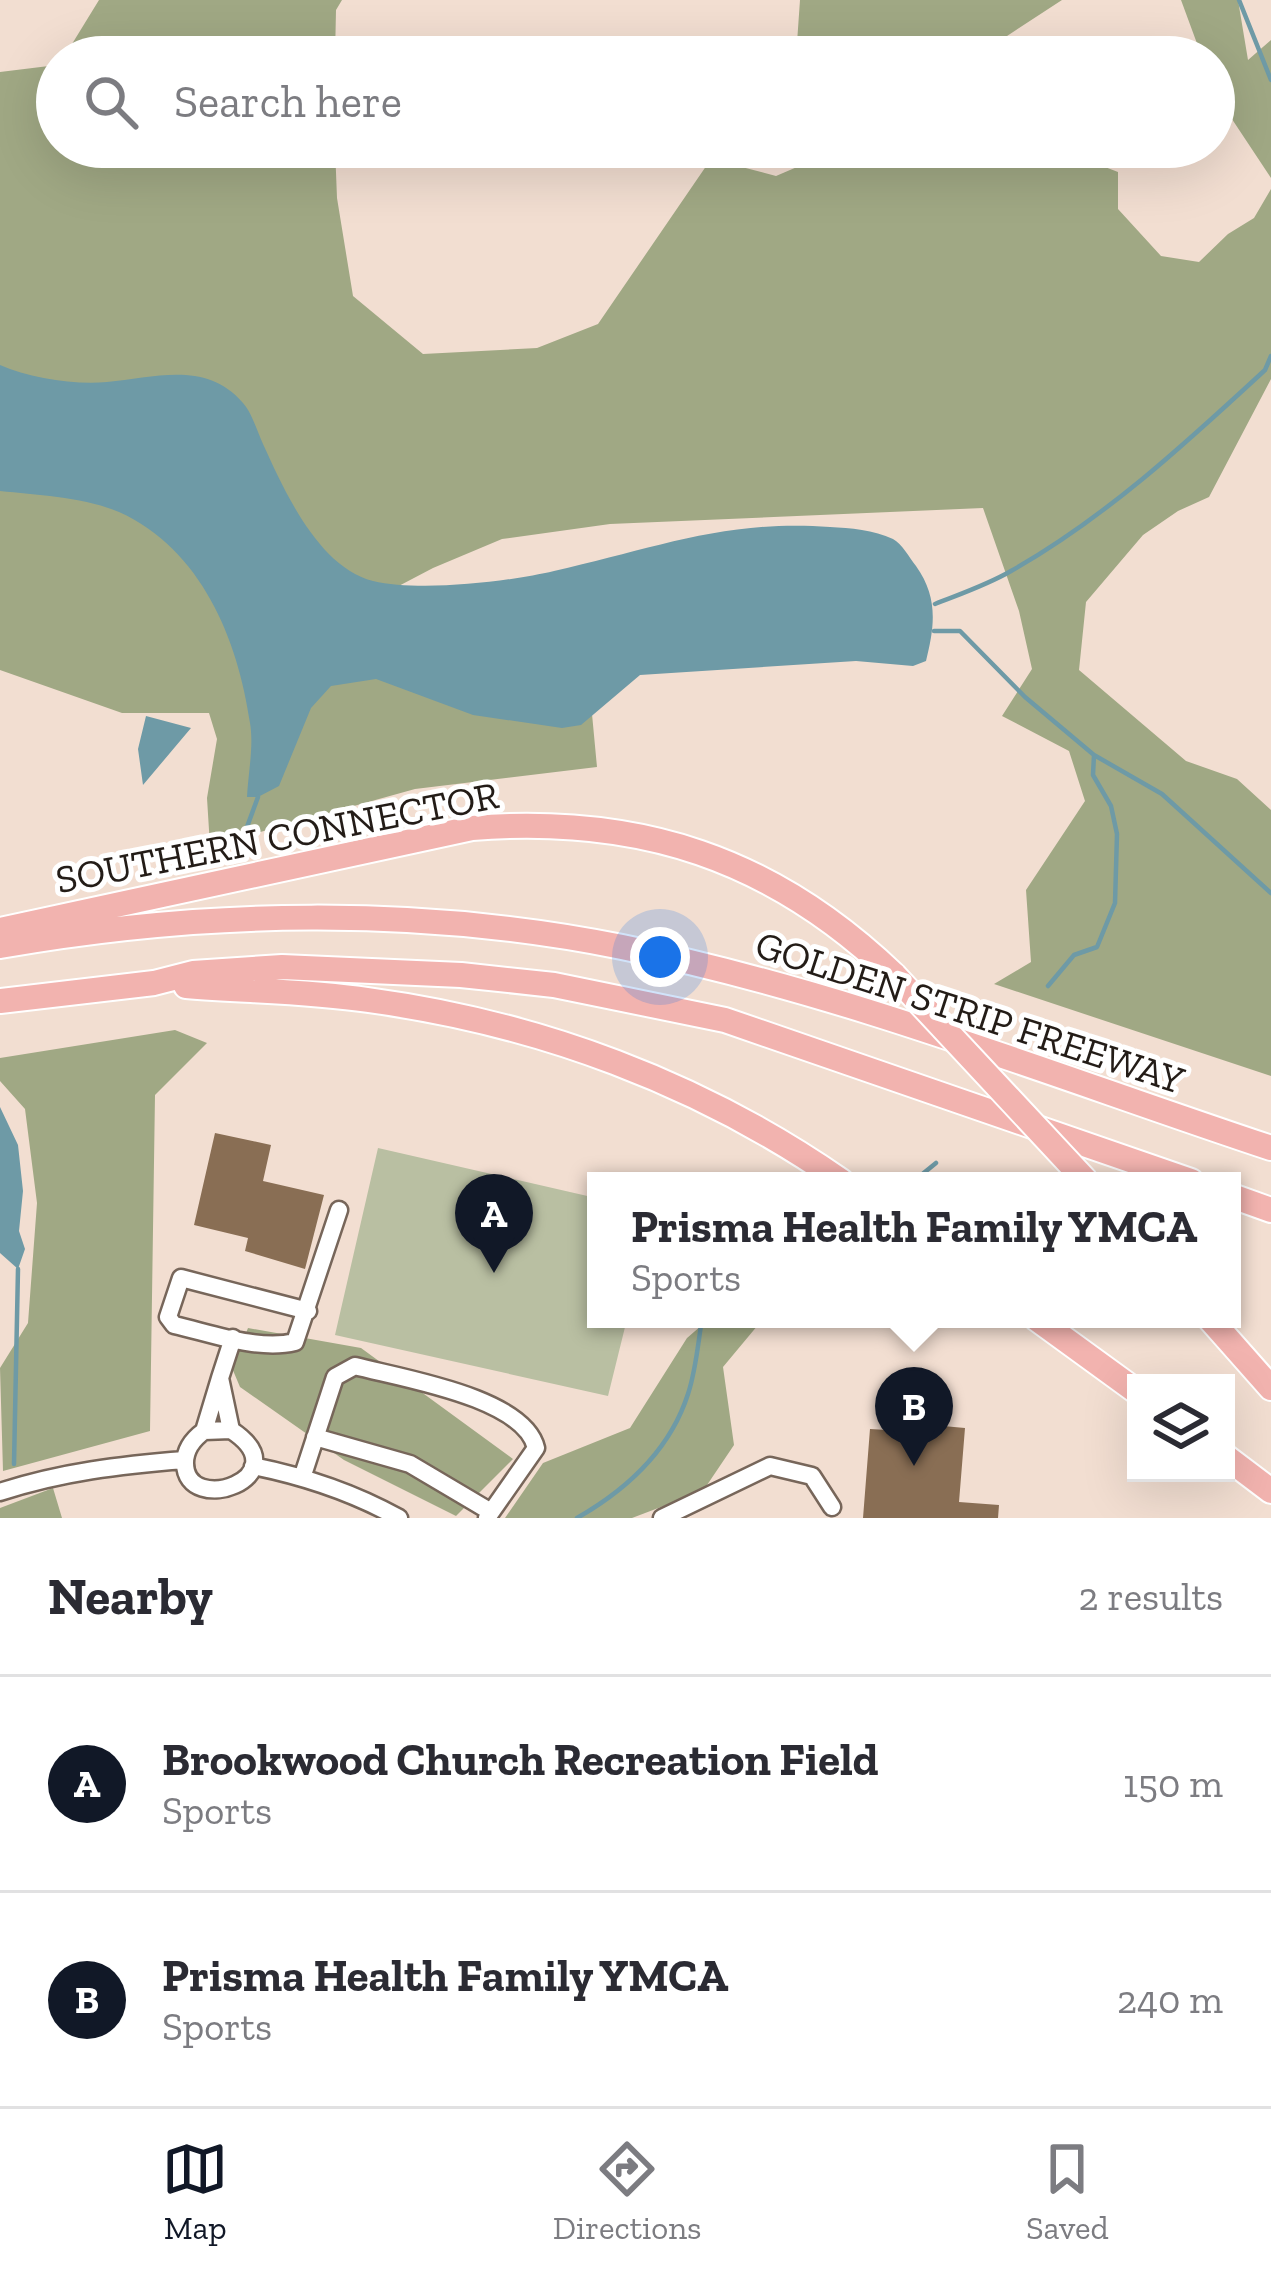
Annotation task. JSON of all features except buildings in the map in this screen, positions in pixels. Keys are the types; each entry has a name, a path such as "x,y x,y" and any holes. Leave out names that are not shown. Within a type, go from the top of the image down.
{"highway":[{"name":"SOUTHERN CONNECTOR","path":"0,930 472,828 564,825 631,833 742,867 825,914 893,975 1078,1172"},
{"name":"GOLDEN STRIP FREEWAY","path":"0,946 186,922 316,918 496,928 618,946 801,991 1271,1148"},
{"path":"0,1001 193,973 282,967 461,974 554,985 725,1020 1165,1172"},
{"path":"154,982 364,999 464,1016 560,1041 651,1075 737,1116 827,1172"},
{"path":"1241,1199 1271,1210"},
{"path":"1049,1328 1127,1384"},
{"path":"1218,1328 1271,1388"},
{"path":"1235,1463 1271,1491"}],"street":[{"path":"308,1311 181,1278 168,1317 173,1325 232,1338 281,1345 295,1342 308,1311 339,1210"},
{"path":"204,1431 231,1430 244,1438 251,1451 250,1478 234,1494 210,1496 191,1483 184,1460 204,1431 232,1338"},
{"path":"302,1478 315,1437 335,1376 355,1366 487,1401 533,1436 536,1448 489,1515 410,1464 315,1437"},
{"path":"220,1378 231,1430"},
{"path":"0,1492 91,1469 184,1460"},
{"path":"253,1466 302,1478 399,1518"},
{"path":"662,1518 770,1466 812,1476 832,1507"}],"green space":[{"path":"99,0 342,0 336,10 335,36 77,36"},
{"path":"800,0 1062,0 1007,36 797,36"},
{"path":"1181,0 1238,0 1248,60 1271,40 1271,178 1235,124 1235,36 1194,36"},
{"path":"36,68 36,168 336,168 353,296 423,354 537,348 598,324 705,168 745,168 776,176 795,168 1108,168 1118,172 1118,209 1161,256 1199,262 1228,234 1254,218 1271,189 1271,379 1209,497 1143,535 1086,602 1079,670 1186,761 1237,779 1271,810 1271,1076 994,984 1031,962 1026,890 1085,801 1069,751 1002,716 1032,669 1019,611 983,508 610,524 502,539 433,568 393,589 589,682 597,767 415,789 210,846 207,798 217,739 209,713 122,713 0,670 0,72"},
{"path":"175,1030 207,1043 155,1095 150,1431 3,1471 0,1368 28,1323 37,1203 25,1109 0,1081 0,1058"},
{"path":"378,1148 587,1196 587,1328 625,1328 608,1396 335,1335"},
{"path":"248,1328 361,1348 513,1459 456,1516 344,1460 240,1387 232,1368"},
{"path":"699,1328 756,1328 723,1367 734,1445 703,1491 632,1518 505,1518 543,1463 630,1428 687,1338"},
{"path":"53,1488 62,1518 0,1518 0,1508"}],"water":[{"path":"0,365 38,377 81,382 196,376 229,390 249,412 293,504 320,544 353,573 373,581 439,586 512,579 757,527 830,527 878,533 899,544 928,589 933,623 926,661 913,666 856,661 640,675 581,725 562,728 473,715 376,679 331,686 311,708 279,786 247,797 250,723 236,660 211,600 172,549 119,512 76,500 0,491"},
{"path":"146,716 191,728 143,785 138,749"},
{"path":"0,1107 18,1145 23,1191 19,1231 25,1249 18,1269 0,1253"}],"waterway":[{"path":"1239,0 1271,80"},
{"path":"935,604 1002,576 1079,528 1205,425 1265,370 1271,356"},
{"path":"934,631 960,631 1025,697 1094,755 1162,794 1271,893"},
{"path":"1048,986 1074,955 1097,947 1115,903 1117,834 1111,806 1093,775 1094,755"},
{"path":"237,854 258,797"},
{"path":"925,1172 936,1163"},
{"path":"14,1464 18,1269"},
{"path":"577,1518 629,1481 670,1433 691,1385 701,1328"}],"place":[{"name":"Brookwood Church Recreation Field","path":"494,1273"},
{"name":"Prisma Health Family YMCA","path":"914,1466"}]}
